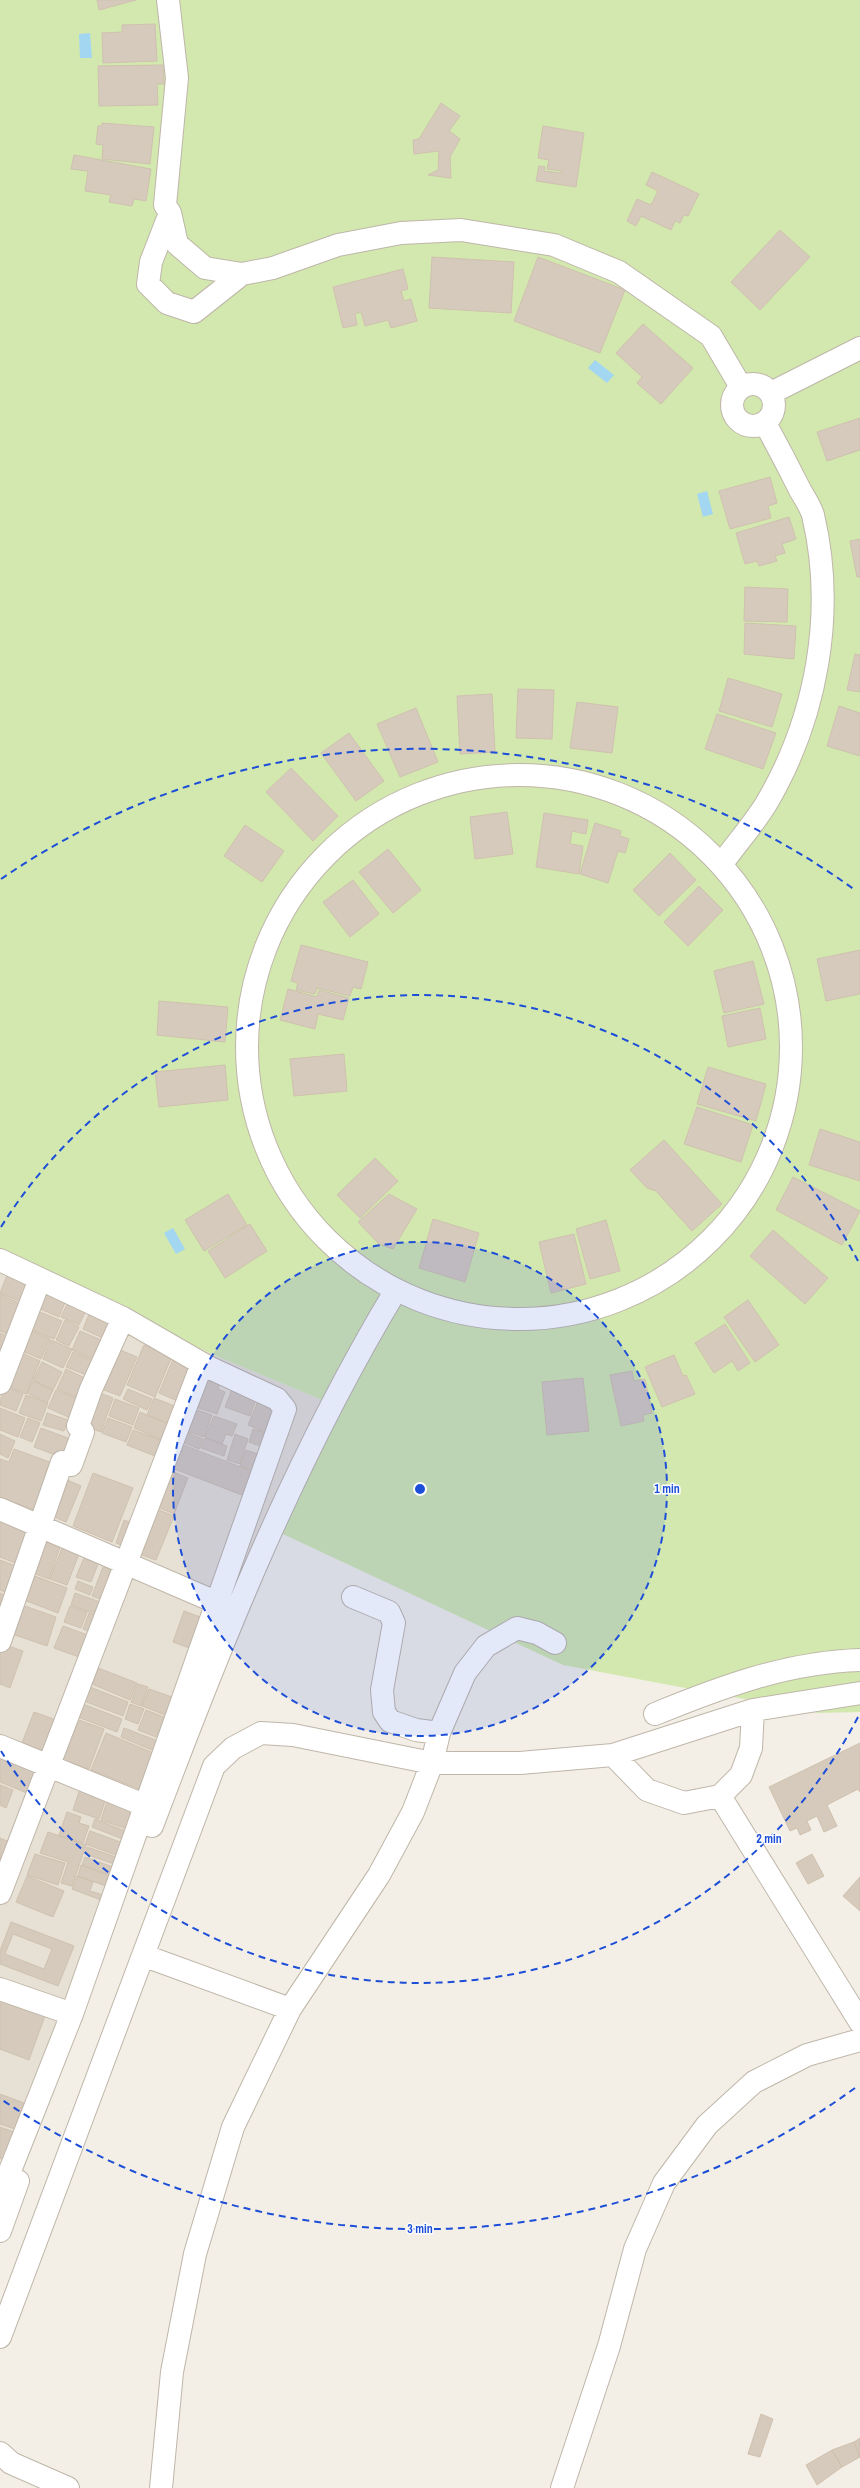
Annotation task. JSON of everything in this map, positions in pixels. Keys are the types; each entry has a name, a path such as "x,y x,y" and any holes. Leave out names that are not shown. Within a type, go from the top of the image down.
{"street":[{"path":"168,0 177,78 165,205 170,213 177,244 205,268 242,274 273,268 338,245 402,233 460,230 554,245 619,272 711,336 741,387"},
{"path":"170,213 151,262 148,284 167,303 194,312 242,274"},
{"path":"772,393 860,348"},
{"path":"758,384 772,393 775,409 772,417 766,423 749,426 735,417 732,401 741,387 758,384"},
{"path":"721,865 762,810 792,750 810,695 819,660 822,611 820,566 812,513 766,423"},
{"path":"496,775 538,775 579,782 619,794 662,816 691,836 721,865 744,894 770,940 780,969 791,1028 789,1088 783,1118 761,1174 745,1200 706,1245 658,1281 631,1295 573,1314 543,1318 483,1317 438,1306 396,1290 361,1269 328,1242 301,1211 278,1176 261,1138 250,1098 245,1056 247,1015 255,974 269,935 289,899 314,866 344,837 378,813 415,795 455,782 496,775"},
{"path":"0,1260 123,1318 202,1364 277,1399 285,1409 218,1603 144,1805 72,2014 0,2196"},
{"path":"0,1383 40,1279"},
{"path":"0,2231 243,1590 324,1418 357,1354 396,1290"},
{"path":"0,1641 62,1462 71,1465 83,1432 78,1426 91,1389 123,1318"},
{"path":"0,1893 202,1364"},
{"path":"0,1509 40,1528 126,1562 218,1603"},
{"path":"353,1597 389,1612 394,1623 382,1690 384,1712 390,1721 416,1730 440,1733"},
{"path":"161,2488 172,2372 195,2254 233,2127 290,2009 379,1875 414,1812 432,1763 440,1733 465,1673 486,1646 517,1628 537,1633 555,1643"},
{"path":"655,1714 725,1685 785,1669 860,1660"},
{"path":"0,2337 145,1956 214,1766 234,1748 262,1733 293,1735 432,1763 520,1763 613,1755 753,1710 860,1693"},
{"path":"613,1755 647,1790 684,1803 720,1796 741,1775 751,1748 753,1710"},
{"path":"0,1746 144,1805"},
{"path":"720,1796 860,2022"},
{"path":"145,1956 290,2009"},
{"path":"0,1989 72,2014"},
{"path":"562,2488 609,2346 635,2249 664,2183 707,2125 754,2082 807,2055 860,2040"},
{"path":"0,2453 12,2463 68,2488"}],"shaded area":[{"path":"0,1253 214,1355 322,1400 0,2205"}],"green space":[{"path":"0,0 860,0 860,1712 818,1713 563,1665 270,1528 322,1400 214,1355 0,1253"}],"water":[{"path":"90,33 92,58 80,58 79,34"},
{"path":"595,360 614,375 607,383 588,368"},
{"path":"707,491 713,514 703,517 697,494"},
{"path":"173,1228 185,1249 176,1254 164,1233"}],"building":[{"path":"97,0 136,0 99,10"},
{"path":"155,24 157,61 103,63 102,33 122,32 122,25"},
{"path":"163,65 164,84 157,84 158,105 99,106 98,66"},
{"path":"441,103 460,116 449,131 460,139 450,157 451,178 428,175 438,170 439,151 414,154 413,140 419,139"},
{"path":"102,123 154,127 150,164 102,159 103,145 96,144 98,126 102,126"},
{"path":"543,126 584,133 576,187 536,181 539,166 545,167 544,171 561,173 562,171 547,169 549,160 538,158"},
{"path":"74,155 151,169 146,201 134,199 132,206 109,202 111,195 85,191 88,171 71,169"},
{"path":"652,172 699,194 688,216 684,215 680,223 675,221 671,230 641,216 636,226 627,221 637,199 651,205 658,191 646,185"},
{"path":"780,230 810,257 760,310 731,282"},
{"path":"432,257 514,262 511,313 429,308"},
{"path":"538,257 625,290 600,353 514,321"},
{"path":"403,269 408,289 401,291 404,301 411,299 417,321 391,328 388,320 365,326 361,312 355,314 357,325 343,328 333,287"},
{"path":"643,324 693,368 661,404 637,383 642,377 616,353"},
{"path":"860,418 860,450 827,461 817,432"},
{"path":"770,477 777,503 768,506 771,518 730,529 719,491"},
{"path":"789,517 796,539 782,544 785,553 775,556 777,561 759,566 757,561 745,564 736,533"},
{"path":"860,539 860,577 857,577 850,541"},
{"path":"745,587 788,589 787,622 744,621"},
{"path":"745,623 796,626 794,659 744,654"},
{"path":"855,654 860,655 860,692 847,690"},
{"path":"728,678 782,694 772,727 719,711"},
{"path":"518,689 554,690 552,739 516,738"},
{"path":"492,694 495,752 460,754 457,696"},
{"path":"577,702 618,707 612,753 570,748"},
{"path":"839,706 860,713 860,756 827,746"},
{"path":"416,708 438,762 400,777 377,724"},
{"path":"717,714 776,733 763,769 705,749"},
{"path":"349,733 384,781 356,801 321,753"},
{"path":"291,768 338,816 313,841 266,792"},
{"path":"507,812 513,854 475,859 470,817"},
{"path":"544,813 588,820 586,834 572,831 570,844 583,846 579,874 536,867"},
{"path":"595,823 621,831 620,836 629,839 625,853 618,851 608,883 580,874"},
{"path":"245,825 284,851 262,882 224,856"},
{"path":"388,849 421,890 393,913 359,872"},
{"path":"670,853 696,880 659,916 633,890"},
{"path":"353,880 379,914 350,937 323,902"},
{"path":"699,886 723,910 688,946 664,922"},
{"path":"301,945 368,962 361,989 353,987 350,996 317,988 315,994 296,990 298,983 291,981"},
{"path":"860,950 860,994 826,1001 817,959"},
{"path":"753,961 764,1004 724,1013 714,971"},
{"path":"288,989 317,997 319,990 349,998 343,1020 318,1014 315,1029 280,1020"},
{"path":"159,1001 228,1007 225,1042 157,1035"},
{"path":"760,1008 766,1039 728,1047 722,1016"},
{"path":"344,1054 347,1091 294,1096 290,1059"},
{"path":"225,1065 228,1100 159,1107 155,1072"},
{"path":"708,1067 766,1084 756,1121 697,1104"},
{"path":"697,1107 753,1125 741,1162 684,1144"},
{"path":"820,1129 860,1142 860,1181 809,1165"},
{"path":"664,1140 722,1204 692,1231 656,1191 647,1188 630,1170"},
{"path":"375,1158 398,1181 360,1218 337,1195"},
{"path":"793,1177 860,1211 842,1245 776,1210"},
{"path":"228,1194 247,1225 204,1251 185,1220"},
{"path":"389,1194 417,1209 393,1249 379,1244 358,1222"},
{"path":"433,1219 479,1233 465,1282 419,1268"},
{"path":"606,1220 620,1271 590,1279 576,1229"},
{"path":"250,1224 267,1251 225,1278 208,1251"},
{"path":"773,1230 828,1278 805,1304 750,1256"},
{"path":"574,1234 586,1284 551,1293 539,1242"},
{"path":"10,1268 34,1279 24,1303 0,1293"},
{"path":"46,1286 68,1295 59,1317 36,1307"},
{"path":"0,1294 23,1305 10,1335 0,1331"},
{"path":"71,1296 89,1304 79,1325 61,1317"},
{"path":"748,1300 779,1345 755,1362 724,1317"},
{"path":"92,1307 114,1317 105,1339 83,1329"},
{"path":"35,1310 62,1321 54,1339 27,1328"},
{"path":"65,1320 79,1327 69,1346 56,1340"},
{"path":"725,1324 750,1363 738,1371 732,1361 714,1373 695,1343"},
{"path":"27,1329 50,1339 41,1359 18,1349"},
{"path":"80,1331 106,1342 98,1361 72,1350"},
{"path":"0,1333 9,1337 0,1358"},
{"path":"51,1340 72,1349 63,1368 43,1359"},
{"path":"144,1345 172,1356 155,1397 127,1385"},
{"path":"113,1347 137,1357 120,1396 96,1387"},
{"path":"17,1351 40,1361 26,1394 3,1384"},
{"path":"73,1352 100,1363 94,1378 66,1367"},
{"path":"674,1355 683,1376 686,1375 695,1394 662,1407 645,1367"},
{"path":"174,1357 196,1366 180,1402 159,1393"},
{"path":"42,1362 62,1372 53,1390 33,1380"},
{"path":"66,1369 91,1381 83,1400 57,1389"},
{"path":"632,1371 634,1381 645,1379 652,1413 643,1415 644,1421 621,1426 610,1375"},
{"path":"209,1375 221,1379 218,1389 225,1392 217,1414 198,1408"},
{"path":"583,1378 589,1431 547,1435 542,1382"},
{"path":"33,1381 53,1390 47,1403 27,1393"},
{"path":"234,1384 257,1397 250,1416 225,1407"},
{"path":"3,1385 23,1394 16,1411 0,1405"},
{"path":"128,1389 152,1399 147,1410 123,1399"},
{"path":"56,1390 83,1401 75,1420 48,1408"},
{"path":"92,1390 113,1398 101,1432 80,1424"},
{"path":"26,1395 48,1403 41,1421 19,1413"},
{"path":"154,1398 180,1408 174,1425 147,1415"},
{"path":"115,1399 139,1408 133,1425 109,1416"},
{"path":"258,1401 281,1410 271,1435 248,1425"},
{"path":"0,1408 25,1418 18,1437 0,1430"},
{"path":"194,1409 212,1415 204,1437 186,1431"},
{"path":"140,1412 170,1425 164,1441 134,1428"},
{"path":"47,1413 68,1420 64,1431 43,1425"},
{"path":"214,1416 237,1424 232,1436 226,1434 222,1444 205,1437"},
{"path":"28,1418 40,1423 32,1442 20,1437"},
{"path":"108,1418 132,1427 126,1442 102,1433"},
{"path":"41,1428 73,1440 66,1459 34,1447"},
{"path":"253,1429 265,1433 260,1446 249,1442"},
{"path":"133,1430 166,1442 160,1458 127,1445"},
{"path":"185,1432 203,1439 199,1449 182,1442"},
{"path":"0,1434 15,1441 8,1458 0,1454"},
{"path":"235,1434 248,1439 240,1464 227,1460"},
{"path":"205,1438 227,1446 224,1456 201,1448"},
{"path":"181,1444 256,1473 247,1497 172,1468"},
{"path":"14,1449 55,1464 37,1511 0,1497 0,1459 9,1462"},
{"path":"246,1450 264,1456 258,1472 240,1466"},
{"path":"168,1470 188,1478 174,1514 155,1506"},
{"path":"93,1473 133,1488 112,1542 73,1526"},
{"path":"65,1479 81,1486 66,1522 50,1515"},
{"path":"154,1508 174,1516 156,1560 136,1553"},
{"path":"0,1520 32,1532 20,1565 0,1557"},
{"path":"124,1520 140,1526 131,1549 116,1543"},
{"path":"44,1541 60,1547 49,1579 33,1573"},
{"path":"62,1548 79,1554 67,1585 50,1579"},
{"path":"84,1558 98,1564 91,1582 76,1577"},
{"path":"0,1560 19,1567 10,1594 0,1590"},
{"path":"103,1567 122,1574 111,1603 92,1596"},
{"path":"32,1575 67,1588 58,1613 24,1600"},
{"path":"78,1581 93,1587 90,1595 75,1589"},
{"path":"0,1593 9,1597 0,1621"},
{"path":"75,1593 114,1607 109,1619 71,1605"},
{"path":"22,1605 56,1617 47,1646 12,1634"},
{"path":"70,1606 87,1612 81,1628 64,1622"},
{"path":"184,1611 203,1618 192,1649 173,1642"},
{"path":"89,1613 109,1621 103,1637 83,1629"},
{"path":"63,1626 101,1640 93,1662 54,1648"},
{"path":"0,1643 23,1651 10,1688 0,1684"},
{"path":"98,1668 137,1683 130,1700 92,1684"},
{"path":"138,1684 148,1687 141,1706 131,1702"},
{"path":"90,1687 128,1702 123,1716 84,1701"},
{"path":"149,1689 172,1697 165,1715 142,1706"},
{"path":"83,1704 122,1719 117,1732 78,1717"},
{"path":"130,1704 144,1709 138,1724 125,1719"},
{"path":"146,1710 164,1717 156,1737 138,1730"},
{"path":"34,1712 62,1722 51,1753 22,1743"},
{"path":"76,1719 104,1729 89,1769 61,1759"},
{"path":"124,1728 158,1741 154,1751 121,1737"},
{"path":"106,1733 153,1753 139,1789 91,1770"},
{"path":"860,1743 860,1792 858,1789 827,1805 837,1826 824,1832 817,1816 807,1821 811,1830 800,1835 797,1828 790,1831 769,1787"},
{"path":"0,1758 47,1777 39,1798 0,1782"},
{"path":"0,1785 13,1790 6,1808 0,1805"},
{"path":"80,1789 106,1798 99,1819 73,1810"},
{"path":"108,1798 137,1808 130,1830 101,1820"},
{"path":"67,1812 81,1817 79,1823 89,1826 83,1843 59,1835"},
{"path":"95,1819 128,1832 125,1840 92,1827"},
{"path":"90,1831 123,1843 119,1856 85,1844"},
{"path":"48,1832 86,1845 72,1886 61,1883 68,1862 40,1853"},
{"path":"0,1838 16,1845 8,1865 0,1861"},
{"path":"87,1847 116,1857 114,1864 85,1854"},
{"path":"35,1854 65,1863 58,1885 27,1875"},
{"path":"812,1854 824,1876 808,1884 796,1863"},
{"path":"85,1857 113,1867 110,1875 82,1865"},
{"path":"81,1865 110,1876 106,1886 78,1876"},
{"path":"27,1876 64,1891 53,1917 16,1902"},
{"path":"77,1876 93,1882 90,1891 103,1895 101,1900 72,1889"},
{"path":"860,1877 860,1911 843,1896"},
{"path":"11,1922 74,1946 58,1986 0,1964 0,1951","holes":["13,1934 52,1949 44,1969 5,1954"]},
{"path":"3,1997 46,2013 29,2060 0,2049 0,2006"},
{"path":"0,2094 24,2103 15,2129 0,2124"},
{"path":"0,2127 14,2132 3,2160 0,2158"},
{"path":"761,2414 773,2419 760,2457 748,2454"},
{"path":"860,2438 860,2457 854,2442"},
{"path":"854,2442 860,2457 842,2467 832,2450"},
{"path":"832,2450 842,2467 817,2485 806,2465"}]}
